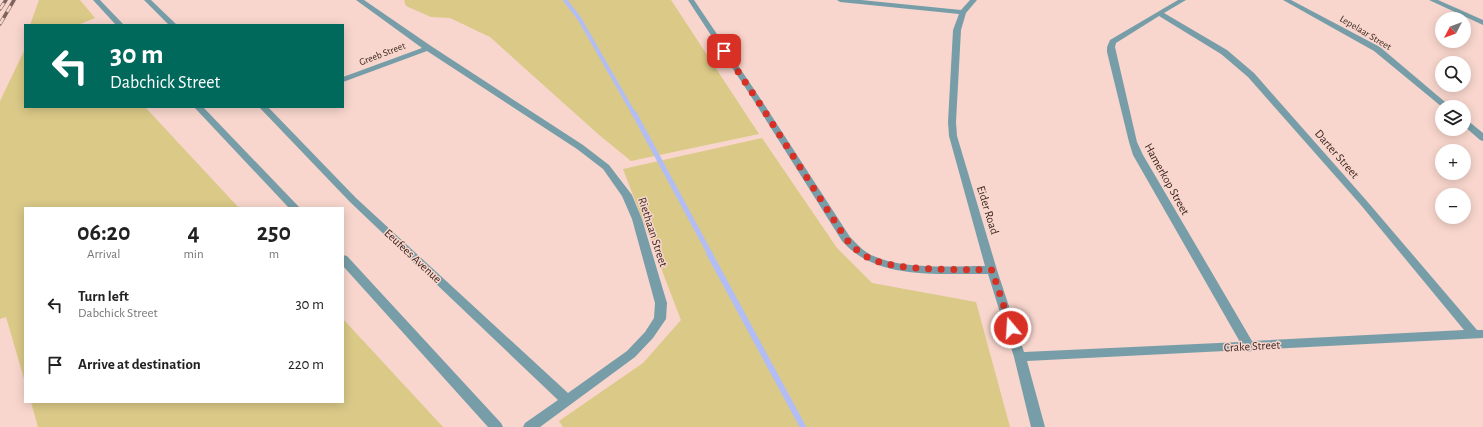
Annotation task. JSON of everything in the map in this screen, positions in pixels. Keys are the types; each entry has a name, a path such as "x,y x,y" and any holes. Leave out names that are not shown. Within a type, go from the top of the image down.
{"street":[{"path":"96,0 119,24"},
{"path":"147,0 172,24"},
{"name":"Riethaan Street","path":"359,0 428,48 580,147 606,167 627,195 637,219 661,303 660,319 649,335 631,354 530,427"},
{"path":"691,0 758,101 846,239 854,248 867,257 883,263 909,267 992,270"},
{"path":"840,0 962,12 974,0"},
{"name":"Hamerkop Street","path":"1183,0 1159,13 1113,42 1111,46 1133,142 1138,155 1249,346"},
{"name":"Lepelaar Street","path":"1286,0 1377,49 1439,100"},
{"path":"1432,0 1483,23"},
{"name":"Eider Road","path":"962,12 957,30 952,122 953,136 992,270 1020,357 1038,427"},
{"name":"Darter Street","path":"1159,13 1224,52 1251,76 1479,335"},
{"name":"Greeb Street","path":"344,80 428,48"},
{"path":"199,108 294,207"},
{"name":"Eeufees Avenue","path":"266,108 353,200 567,400"},
{"path":"1471,128 1483,138"},
{"path":"344,260 436,363 496,427"},
{"name":"Crake Street","path":"1020,357 1479,335"}],"shaded area":[{"path":"39,0 80,0 95,18 80,24 30,24"},
{"path":"404,0 671,0 759,134 631,161 598,134 490,37 450,18 431,17 406,6"},
{"path":"24,51 24,108 146,108 238,207 24,207 24,379 6,317 0,319 0,101"},
{"path":"762,138 837,248 872,283 976,302 1010,427 563,427 559,421 643,363 681,320 623,169"},
{"path":"344,320 443,427 38,427 31,403 344,403"}],"waterway":[{"path":"565,0 579,18 634,114"},
{"path":"634,113 710,254"},
{"path":"709,253 803,427"}],"railway":[{"path":"0,9 6,0"},
{"path":"0,24 14,0"}],"route":[{"path":"724,51 758,101 846,239 854,248 867,257 883,263 909,267 992,270 1011,328"}]}
